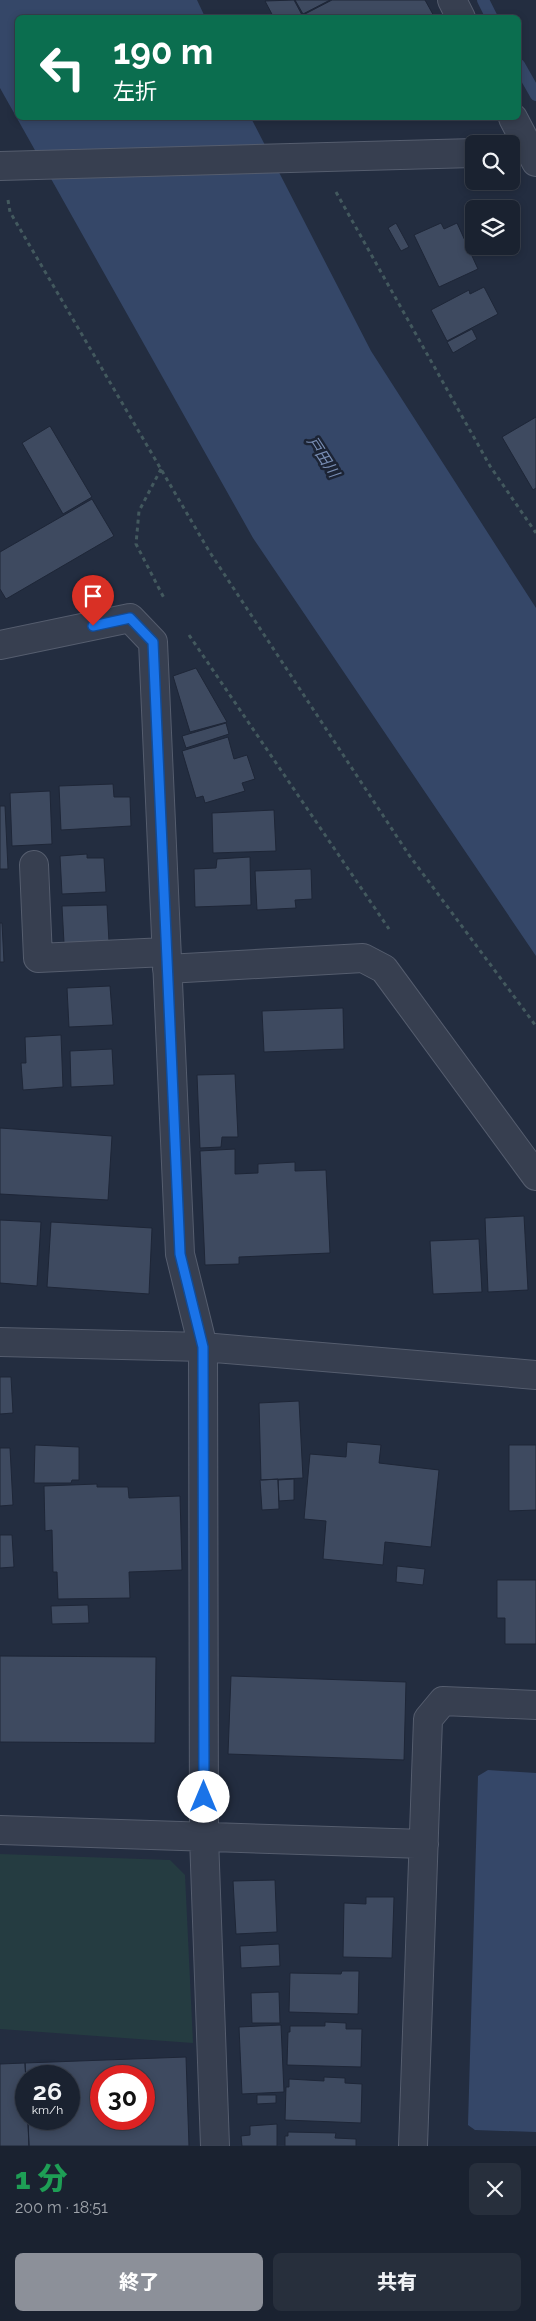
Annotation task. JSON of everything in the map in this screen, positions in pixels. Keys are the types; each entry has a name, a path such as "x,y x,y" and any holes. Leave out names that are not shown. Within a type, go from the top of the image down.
{"street":[{"path":"452,0 460,15"},
{"path":"514,120 528,155"},
{"path":"0,166 465,153"},
{"path":"0,645 130,618 153,642 180,1254 203,1347 204,1837 216,2146"},
{"path":"34,865 38,958 167,961 363,958 384,969 536,1176"},
{"path":"0,1342 203,1347 536,1374"},
{"path":"413,2146 428,1718 443,1701 536,1705"},
{"path":"0,1830 424,1844"}],"path":[{"path":"316,156 490,466 536,533"},
{"path":"0,166 10,212 209,551 409,855 536,1026"},
{"path":"161,469 139,511 136,544 160,592 171,608"},
{"path":"188,633 405,954 384,969"}],"green space":[{"path":"0,1854 170,1860 185,1875 193,2043 0,2029"}],"water":[{"path":"0,0 197,0 204,15 15,15 15,115 0,88"},
{"name":"戸田川","path":"18,120 252,120 371,351 536,608 536,956 253,538"},
{"path":"488,1770 536,1773 536,2132 475,2130 468,2125 478,1776"}],"building":[{"path":"294,0 302,15 272,15 265,1"},
{"path":"295,0 330,0 303,14"},
{"path":"332,0 425,0 433,15 306,15"},
{"path":"396,223 409,247 401,251 388,228"},
{"path":"441,223 444,229 457,223 465,241 465,255 472,255 478,269 439,287 414,235"},
{"path":"484,287 498,314 447,341 431,310 469,290 470,294"},
{"path":"472,329 477,339 453,353 447,342"},
{"path":"536,417 536,488 533,490 502,437"},
{"path":"50,426 92,497 63,514 22,443"},
{"path":"92,499 114,536 6,599 0,589 0,552"},
{"path":"196,668 227,722 190,732 173,676"},
{"path":"226,723 229,734 186,748 182,736"},
{"path":"228,737 234,759 247,755 255,779 242,783 245,791 205,803 203,796 196,798 182,751"},
{"path":"113,784 114,797 130,797 131,826 61,830 59,786"},
{"path":"50,791 52,844 12,846 10,793"},
{"path":"0,806 5,806 8,869 0,869"},
{"path":"274,810 276,851 213,853 212,813"},
{"path":"87,854 87,858 104,858 106,892 62,894 60,856"},
{"path":"250,857 251,905 195,907 194,869 216,868 217,859"},
{"path":"311,869 312,899 295,900 296,908 257,910 255,871"},
{"path":"107,905 109,942 64,943 62,906"},
{"path":"0,923 2,923 4,962 0,962"},
{"path":"110,986 113,1025 69,1027 67,988"},
{"path":"343,1008 344,1049 264,1052 262,1011"},
{"path":"61,1035 63,1087 23,1090 21,1063 26,1063 25,1037"},
{"path":"112,1049 114,1085 71,1087 70,1051"},
{"path":"235,1074 238,1137 222,1137 221,1147 200,1148 197,1075"},
{"path":"0,1128 112,1136 108,1200 0,1194"},
{"path":"235,1149 235,1174 258,1173 258,1164 295,1162 295,1171 326,1170 330,1253 239,1257 239,1264 205,1265 200,1151"},
{"path":"524,1216 528,1290 488,1292 485,1218"},
{"path":"0,1220 41,1222 37,1286 0,1283"},
{"path":"51,1222 152,1228 149,1294 47,1287"},
{"path":"479,1239 482,1292 433,1294 430,1241"},
{"path":"0,1377 11,1377 13,1413 0,1414"},
{"path":"299,1401 303,1478 261,1480 259,1403"},
{"path":"347,1442 381,1445 379,1463 439,1470 431,1547 385,1542 383,1565 323,1559 326,1521 304,1519 310,1454 346,1457"},
{"path":"35,1445 79,1447 79,1480 72,1480 71,1483 34,1483"},
{"path":"509,1445 536,1445 536,1510 509,1511"},
{"path":"0,1448 10,1448 13,1505 0,1506"},
{"path":"278,1479 279,1509 262,1510 260,1480"},
{"path":"294,1479 294,1500 279,1501 278,1480"},
{"path":"97,1484 97,1487 128,1487 129,1498 180,1496 182,1570 129,1572 130,1598 58,1599 57,1572 53,1572 52,1530 45,1531 44,1486"},
{"path":"0,1535 12,1535 14,1567 0,1568"},
{"path":"397,1566 425,1569 423,1585 396,1582"},
{"path":"497,1580 536,1580 536,1644 505,1644 505,1618 497,1618"},
{"path":"88,1605 89,1623 52,1624 51,1606"},
{"path":"0,1656 156,1657 155,1743 0,1742"},
{"path":"231,1676 406,1682 404,1760 228,1754"},
{"path":"275,1880 277,1932 236,1934 233,1881"},
{"path":"366,1897 394,1897 392,1958 343,1957 344,1903 366,1904"},
{"path":"279,1944 280,1966 241,1968 240,1946"},
{"path":"342,1971 359,1971 358,2014 289,2012 290,1973 341,1974"},
{"path":"279,1992 280,2023 252,2023 251,1993"},
{"path":"325,2022 346,2023 346,2029 362,2029 361,2067 287,2065 288,2032 290,2032 290,2026 325,2026"},
{"path":"281,2025 284,2092 242,2094 239,2027"},
{"path":"186,2057 189,2146 29,2146 28,2130 80,2130 80,2065 25,2065 25,2063"},
{"path":"25,2063 25,2065 15,2065 15,2130 28,2130 29,2146 0,2146 0,2064"},
{"path":"324,2077 345,2078 345,2083 362,2084 361,2123 285,2120 286,2087 289,2087 289,2079 324,2081"},
{"path":"257,2095 276,2095 276,2103 257,2104"},
{"path":"277,2124 277,2146 242,2146 241,2136 250,2135 250,2126"},
{"path":"288,2132 336,2133 335,2138 356,2139 356,2146 285,2146 285,2136 288,2136"}],"waterway":[{"path":"483,0 490,15"},
{"path":"521,69 536,95"}],"route":[{"path":"93,626 130,618 153,642 180,1254 203,1347 204,1797"}]}
